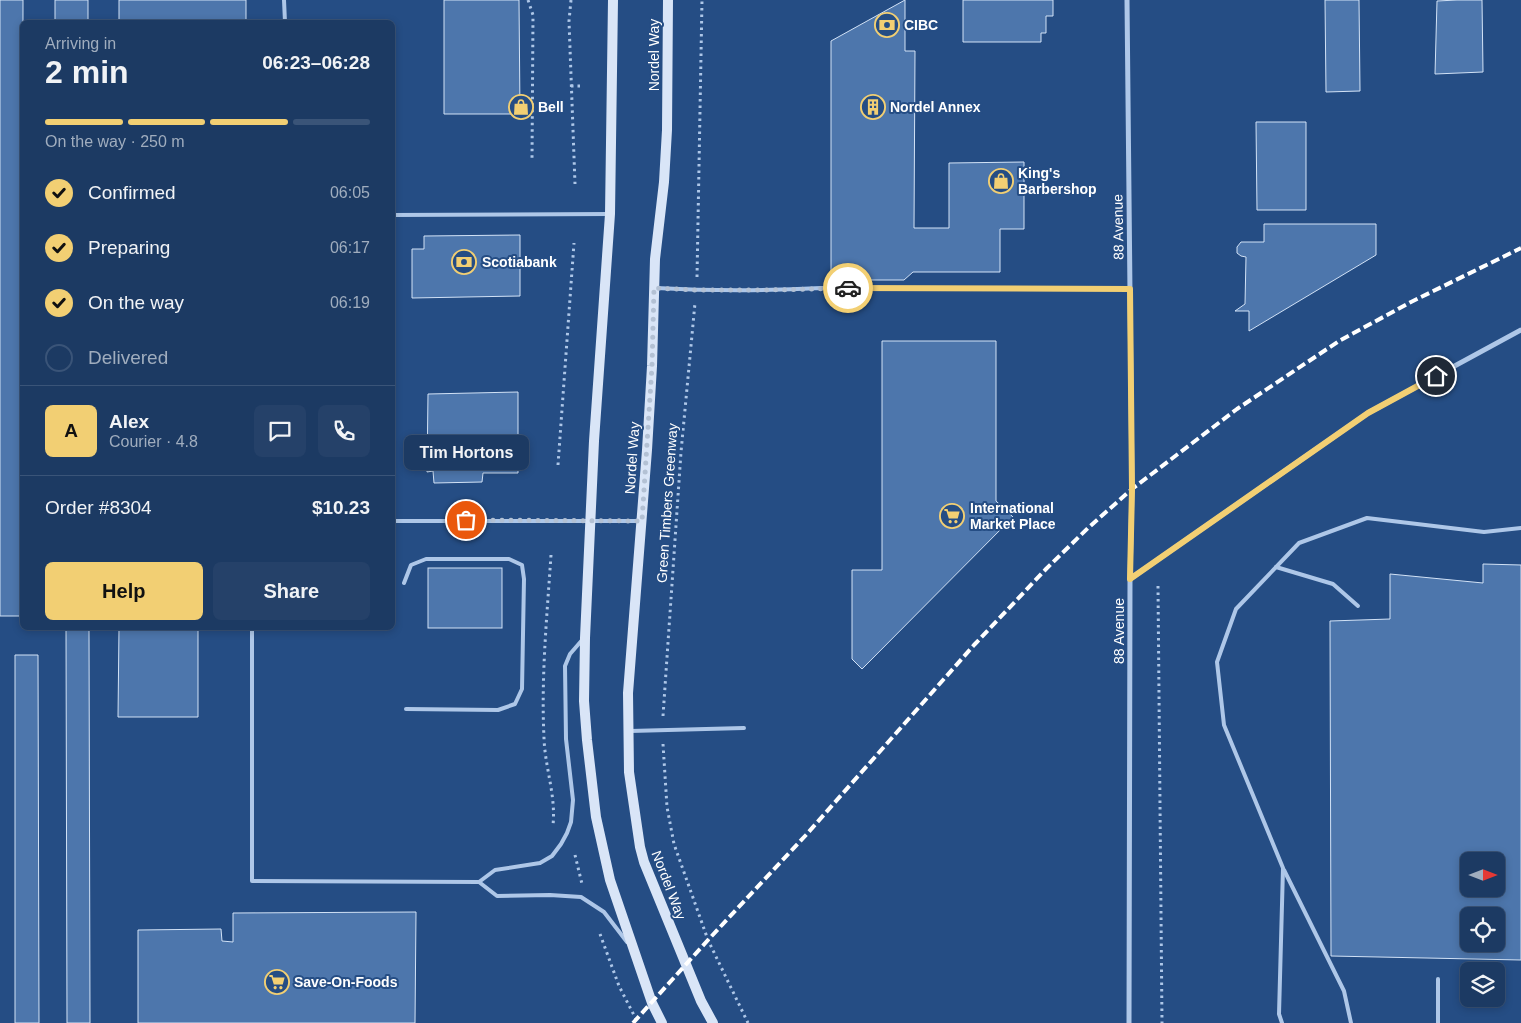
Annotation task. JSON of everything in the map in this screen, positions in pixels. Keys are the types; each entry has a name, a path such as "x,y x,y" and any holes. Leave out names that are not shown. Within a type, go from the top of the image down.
{"main road":[{"path":"613,0 610,214 598,378 585,638 584,701 596,817 610,880 652,1003 662,1023"},
{"name":"Nordel Way","path":"668,0 667,130 654,288 652,366 631,654 628,731 629,772 637,830 644,862 701,1001 713,1023"}],"street":[{"name":"88 Avenue","path":"1127,0 1132,489 1129,1023"},
{"path":"1130,579 1368,413 1521,330"}],"lane":[{"path":"284,0 285,20"},
{"path":"395,215 610,214"},
{"path":"654,288 696,290 821,288 1130,289"},
{"path":"1351,1023 1344,990 1283,868 1224,725 1217,662 1236,609 1298,543 1367,518 1484,532 1521,528"},
{"path":"395,521 642,521"},
{"path":"404,583 411,565 426,559 509,559 522,566 524,578 522,689 515,704 498,710 406,709"},
{"path":"1276,567 1333,584 1358,606"},
{"path":"252,630 252,881 479,882 495,870 540,863 552,856 561,844 571,822 572,800 566,739 565,666 570,654 585,638"},
{"path":"628,731 744,728"},
{"path":"1282,1023 1278,1014 1283,868"},
{"path":"479,882 497,896 550,895 581,897 604,912 634,950"},
{"path":"1438,979 1438,1023"}],"path":[{"path":"528,0 533,15 532,159"},
{"path":"571,0 569,21 575,184"},
{"path":"698,268 702,0"},
{"path":"571,86 580,86"},
{"path":"558,465 574,243"},
{"name":"Green Timbers Greenway","path":"663,698 681,452 694,309"},
{"path":"551,554 543,672 544,741 554,808 552,829"},
{"path":"1158,586 1162,1023"},
{"path":"662,759 666,807 674,844 708,940 748,1023"},
{"path":"575,855 582,885"},
{"path":"599,930 619,986 638,1023"}],"building":[{"path":"0,0 23,0 23,20 20,20 20,616 0,616"},
{"path":"55,0 88,0 88,20 55,20"},
{"path":"119,0 246,0 246,20 119,20"},
{"path":"444,0 519,0 520,114 444,114"},
{"name":"Nordel Annex","path":"905,0 905,51 915,51 914,228 949,228 949,163 1024,162 1024,229 1000,229 1000,272 913,272 904,280 844,280 831,272 831,41"},
{"path":"963,0 1053,0 1053,16 1046,16 1046,33 1041,33 1041,42 963,42"},
{"path":"1325,0 1359,0 1360,91 1326,92"},
{"path":"1482,0 1483,72 1435,74 1437,1"},
{"path":"1256,122 1306,122 1306,210 1257,210"},
{"path":"1264,224 1376,224 1376,255 1249,331 1249,311 1235,311 1245,304 1246,257 1237,253 1237,247 1241,242 1264,242"},
{"path":"520,235 520,296 412,298 412,249 424,249 424,236"},
{"path":"882,341 996,341 996,501 1013,517 862,669 852,659 852,570 882,570"},
{"path":"518,392 518,473 483,473 482,482 434,483 433,471 427,472 428,394"},
{"path":"1483,564 1521,565 1521,960 1331,956 1330,621 1390,619 1390,574 1483,583"},
{"path":"428,568 502,568 502,628 428,628"},
{"path":"66,630 89,630 90,1023 67,1023"},
{"path":"119,630 198,630 198,717 118,717"},
{"path":"15,655 38,655 39,1023 15,1023"},
{"name":"Save-On-Foods","path":"416,912 415,1023 138,1023 138,930 221,929 222,941 233,942 233,913"}],"railway":[{"path":"633,1023 806,835 974,645 1046,569 1132,489 1237,409 1339,341 1411,302 1521,248"}],"way so far":[{"path":"466,520 642,521 652,366 654,288 696,290 848,288"}],"place":[{"name":"CIBC","path":"887,25"},
{"name":"Bell","path":"521,107"},
{"name":"Nordel Annex","path":"873,107"},
{"name":"King's Barbershop","path":"1001,181"},
{"name":"Scotiabank","path":"464,262"},
{"name":"International Market Place","path":"952,516"},
{"name":"Tim Hortons","path":"466,520"},
{"name":"Save-On-Foods","path":"277,982"}],"route":[{"path":"848,288 1130,289 1132,489 1130,579 1368,413 1436,376"}]}
